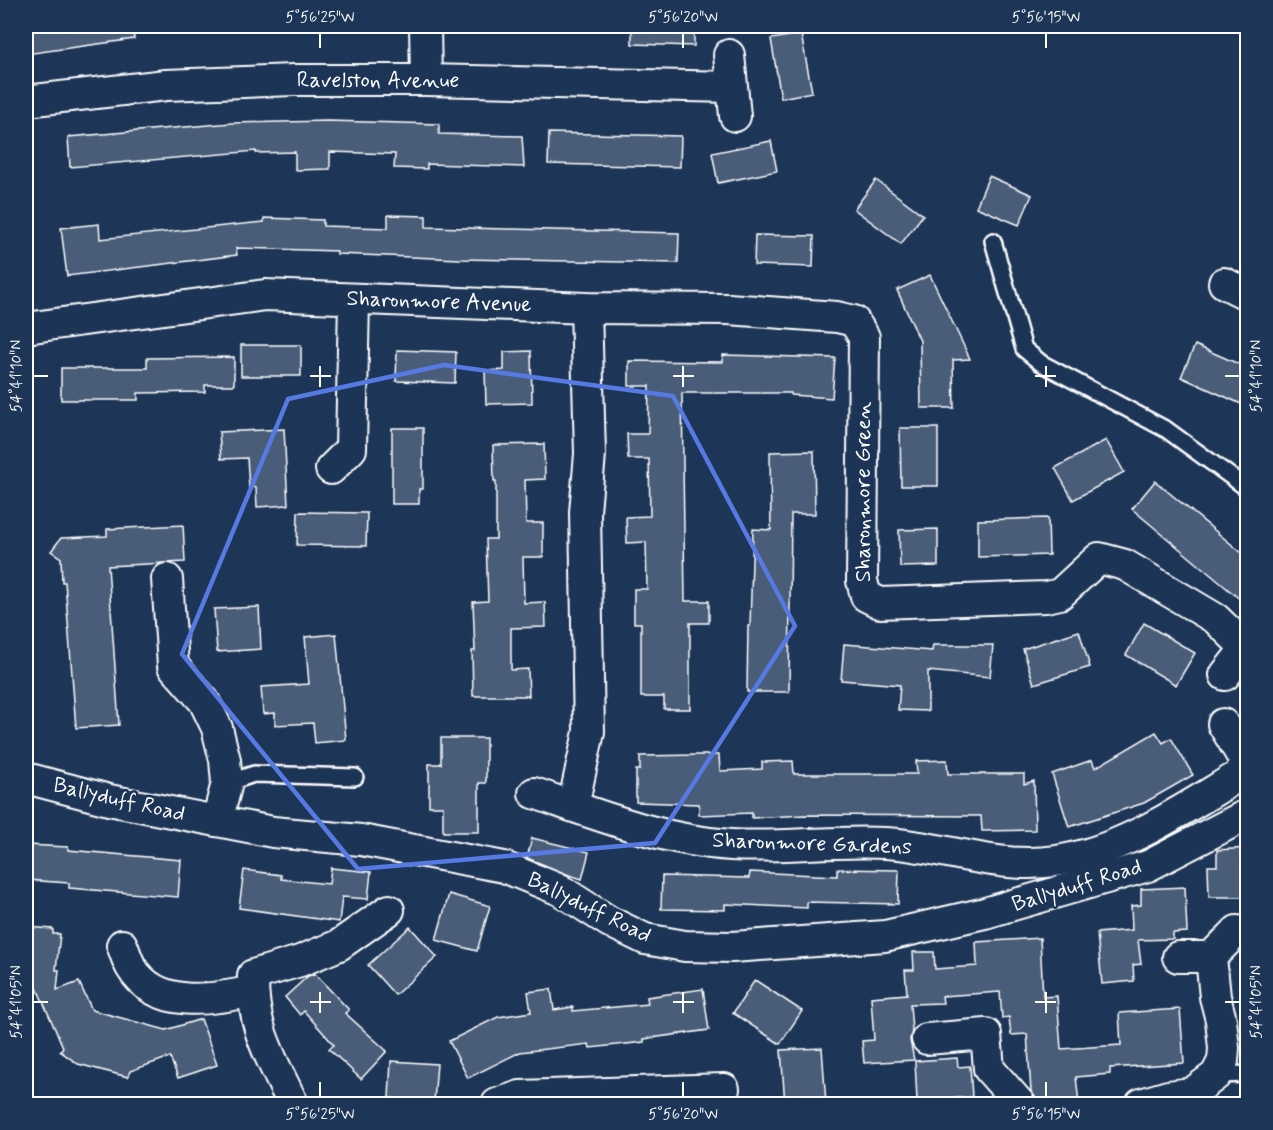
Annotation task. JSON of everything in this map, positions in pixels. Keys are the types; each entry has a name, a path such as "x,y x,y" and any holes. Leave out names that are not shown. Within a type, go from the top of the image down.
{"street":[{"path":"425,26 426,80"},
{"path":"729,55 735,117"},
{"name":"Ravelston Avenue","path":"26,101 166,85 294,80 426,80 731,87"},
{"name":"Sharonmore Avenue","path":"26,328 266,295 586,308 728,309 837,317 854,321"},
{"path":"331,469 351,449 354,298"},
{"path":"573,806 589,732 585,512 590,454 586,308"},
{"name":"Sharonmore Green","path":"854,321 864,337 862,581 866,596 880,603 1046,597 1060,594 1099,558 1125,565 1216,619 1246,648 1225,675"},
{"path":"167,579 173,666 204,701 218,729 225,760 227,783 217,821"},
{"name":"Sharonmore Gardens","path":"534,793 624,823 687,839 732,845 885,843 938,849 1005,863 1056,861 1132,836 1158,823 1248,768 1223,724"},
{"name":"Ballyduff Road","path":"26,778 109,800 273,832 361,840 504,867 560,890 610,922 645,939 685,946 732,947 885,936 985,913 1148,866 1248,814"},
{"path":"293,1104 265,1046 256,1018 253,975 300,962 339,945 389,910"},
{"path":"1178,957 1211,957 1237,931"},
{"path":"122,945 130,966 143,982 168,996 191,1000 222,998 253,991"},
{"path":"1141,1104 1168,1096 1192,1093 1216,1075 1223,1061 1221,1020 1215,997 1211,957"},
{"path":"927,1040 986,1035 989,1069 1020,1104"},
{"path":"497,1104 520,1096 724,1089"}],"lane":[{"path":"993,241 1024,349 1041,363 1167,430 1248,489"},
{"path":"227,783 254,774 355,777"},
{"path":"1216,1075 1248,1074"}],"highlighted area":[{"path":"444,365 673,396 795,626 655,843 358,869 182,654 288,399"}],"building":[{"path":"26,26 133,26 134,39 26,54"},
{"path":"632,26 694,26 694,46 632,44"},
{"path":"801,34 812,92 781,98 771,39"},
{"path":"328,121 439,124 439,134 522,136 524,167 427,164 427,169 394,168 395,154 330,152 330,169 295,170 295,152 256,153 256,151 70,167 68,137 232,123"},
{"path":"549,133 681,136 680,167 548,164"},
{"path":"771,141 777,171 718,183 712,153"},
{"path":"989,176 1032,195 1019,225 976,207"},
{"path":"876,180 923,215 901,244 854,209"},
{"path":"388,215 426,216 426,227 679,233 678,263 460,259 337,254 337,251 236,248 237,255 67,276 61,228 99,224 100,239 264,222 264,218 323,220 323,226 388,228"},
{"path":"755,235 814,236 813,267 754,265"},
{"path":"930,275 970,359 953,360 954,408 921,408 920,341 897,290"},
{"path":"241,345 301,345 301,376 241,376"},
{"path":"1195,345 1248,368 1248,407 1181,377"},
{"path":"397,350 456,352 455,383 396,381"},
{"path":"531,351 532,403 486,404 485,371 504,370 504,352"},
{"path":"723,355 835,358 832,398 791,395 791,393 682,393 685,601 709,601 709,623 690,623 690,709 664,709 664,697 641,697 641,623 634,623 634,589 647,589 646,542 627,543 626,517 650,516 649,459 628,459 627,434 648,434 649,386 629,386 629,361 723,362"},
{"path":"234,357 234,385 205,385 205,392 138,393 138,400 61,400 61,368 147,368 147,358"},
{"path":"392,428 423,428 423,489 419,489 419,504 392,504"},
{"path":"900,428 938,428 938,486 901,486"},
{"path":"284,429 288,505 257,507 256,487 249,488 247,458 221,459 219,432"},
{"path":"1106,440 1124,472 1073,500 1055,468"},
{"path":"544,444 545,479 525,480 526,523 543,523 543,557 523,557 524,603 545,602 546,627 511,628 511,670 528,669 529,696 473,696 472,651 475,651 473,602 488,601 486,539 496,539 496,481 494,481 493,445"},
{"path":"814,451 815,514 791,514 789,692 747,692 753,529 771,530 770,452"},
{"path":"1155,481 1248,558 1248,606 1132,509"},
{"path":"298,512 367,513 366,546 297,545"},
{"path":"1048,518 1049,555 978,557 978,520"},
{"path":"183,525 185,562 108,566 119,725 76,728 65,582 62,582 61,558 51,551 61,538 107,536 107,529"},
{"path":"938,529 938,566 900,567 899,530"},
{"path":"259,607 261,649 217,652 214,609"},
{"path":"1144,623 1195,653 1176,685 1126,655"},
{"path":"1079,631 1090,667 1034,684 1023,649"},
{"path":"336,634 346,740 315,743 313,723 275,725 275,713 263,714 261,687 309,684 305,637"},
{"path":"844,644 932,651 933,645 993,645 990,677 928,671 928,711 898,710 900,685 841,680"},
{"path":"1156,732 1163,743 1171,738 1193,775 1144,803 1069,827 1052,774 1092,760 1095,768"},
{"path":"441,738 486,738 486,783 479,783 479,832 443,832 443,806 429,806 429,764 441,764"},
{"path":"719,755 720,771 762,769 762,762 793,761 794,774 917,774 916,761 947,760 948,774 1024,774 1024,784 1034,781 1035,830 982,831 981,816 804,815 752,818 752,813 699,815 699,804 636,802 636,770 640,770 640,756"},
{"path":"532,838 589,852 582,879 527,858"},
{"path":"26,845 68,847 68,850 181,860 178,897 69,888 69,883 26,880"},
{"path":"1248,848 1248,897 1209,897 1208,866 1217,866 1217,850"},
{"path":"331,868 371,872 368,899 342,897 339,922 239,908 244,870 281,875 281,879 329,884"},
{"path":"837,869 899,870 898,904 807,902 807,908 725,904 725,910 661,909 662,876 749,878 750,872 837,876"},
{"path":"1185,887 1187,932 1173,933 1173,939 1138,940 1141,964 1133,965 1134,981 1102,984 1097,933 1132,930 1131,906 1141,905 1141,889"},
{"path":"449,894 490,906 477,951 436,940"},
{"path":"26,927 53,929 53,934 60,934 56,970 59,970 57,990 79,982 92,1010 166,1030 201,1019 217,1065 178,1078 170,1057 130,1071 128,1077 78,1064 60,1051 63,1047 32,977 26,976"},
{"path":"410,927 437,957 395,995 368,965"},
{"path":"1040,938 1043,997 1057,996 1061,1049 1121,1045 1119,1013 1180,1009 1184,1063 1110,1068 1110,1074 1076,1077 1079,1103 1037,1104 1031,1091 1027,1034 1011,1035 1009,1017 1002,1018 1000,992 942,996 943,1003 910,1004 912,1031 910,1040 914,1060 864,1063 862,1041 874,1040 871,997 907,994 905,970 914,970 913,952 934,952 935,969 977,966 976,942"},
{"path":"315,974 349,1010 345,1013 387,1051 361,1079 329,1049 334,1045 304,1011 300,1015 285,997 308,976"},
{"path":"755,980 802,1011 780,1044 733,1013"},
{"path":"551,989 554,1010 573,1007 573,1011 648,1004 647,997 703,989 709,1030 644,1039 644,1042 590,1048 589,1044 520,1052 468,1078 449,1041 498,1017 531,1012 528,992"},
{"path":"822,1048 826,1104 785,1104 781,1050"},
{"path":"957,1058 958,1067 970,1066 972,1097 917,1100 915,1061"},
{"path":"391,1061 437,1064 434,1101 389,1098"}]}
